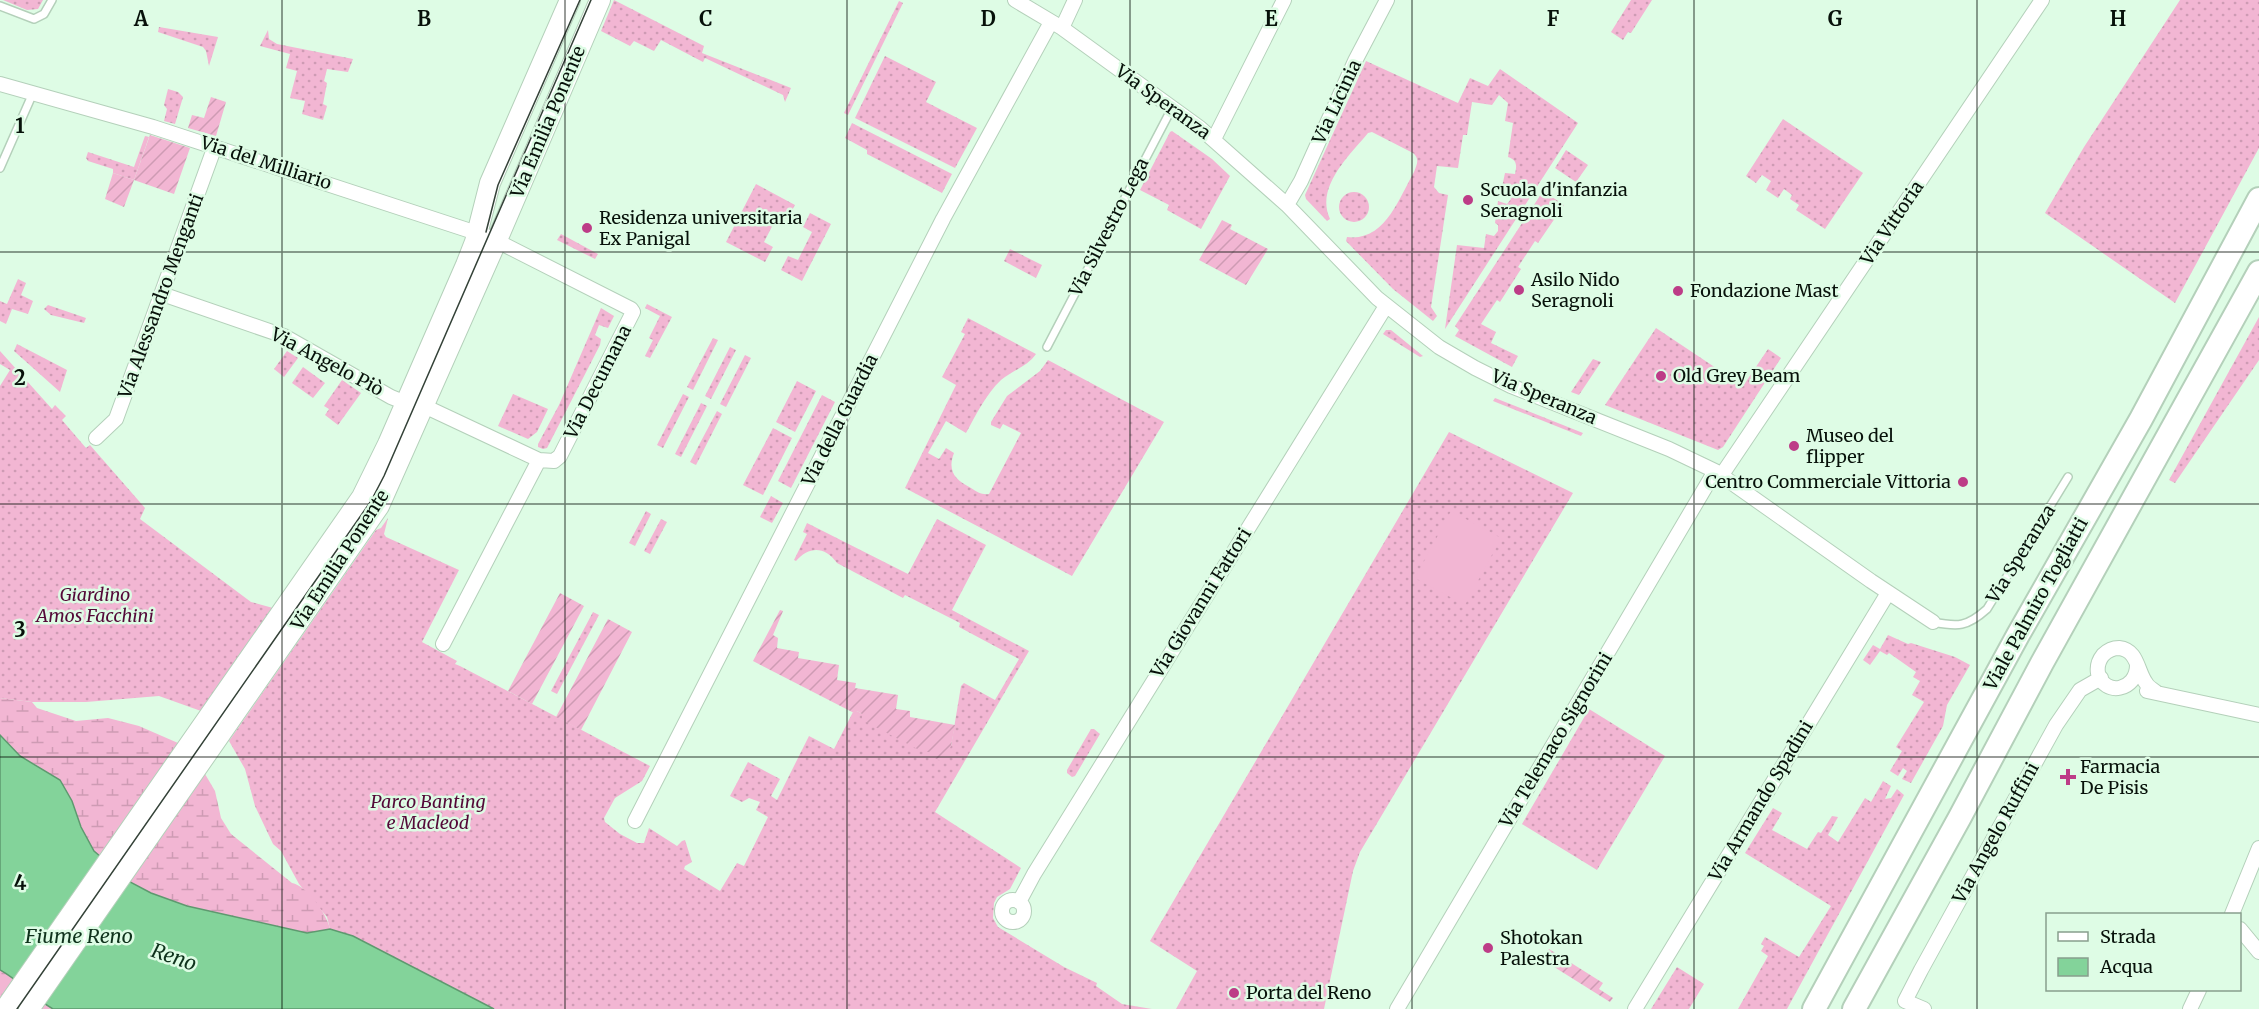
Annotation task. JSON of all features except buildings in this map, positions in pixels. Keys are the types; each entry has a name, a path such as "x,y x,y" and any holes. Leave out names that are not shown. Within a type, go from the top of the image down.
{"main road":[{"name":"Via Emilia Ponente","path":"29,1009 368,525 392,480 415,405 477,233 490,183 570,0"},
{"name":"Via Emilia Ponente","path":"4,1009 370,483 415,405 497,240 600,0"},
{"name":"Viale Palmiro Togliatti","path":"1814,1009 2012,646 2147,408 2259,199"},
{"name":"Viale Palmiro Togliatti","path":"1854,1009 2042,663 2259,272"}],"street":[{"name":"Via Speranza","path":"1015,0 1056,25 1173,107 1214,139 1287,205 1386,306 1430,340 1485,373 1670,449 1718,473 1933,622"},
{"name":"Via della Guardia","path":"635,821 944,219 1056,25 1075,0"},
{"path":"1214,139 1284,0"},
{"name":"Via Licinia","path":"1287,205 1301,181 1350,72 1387,0"},
{"name":"Via Vittoria","path":"1718,473 2042,0"},
{"name":"Via del Milliario","path":"0,84 215,146 497,240"},
{"name":"Via Alessandro Menganti","path":"96,438 116,419 215,146"},
{"name":"Via Decumana","path":"497,240 623,304 633,312 560,456 554,461 539,460"},
{"name":"Via Angelo Piò","path":"162,294 284,336 415,405"},
{"name":"Via Giovanni Fattori","path":"1019,902 1386,306"},
{"path":"415,405 539,460 443,644"},
{"name":"Via Telemaco Signorini","path":"1398,1009 1718,473"},
{"name":"Via Armando Spadini","path":"1635,1009 1888,593"},
{"path":"2156,692 2147,686 2132,654 2121,648 2114,648 2103,655 2098,666 2101,678 2110,687 2156,692 2259,715"},
{"path":"2123,687 2133,681 2137,665"},
{"name":"Via Angelo Ruffini","path":"1924,1009 1905,1001 2056,725 2080,690 2101,678"},
{"path":"2233,913 2259,848"},
{"path":"2241,930 2259,952"},
{"path":"2190,1009 2199,991"}],"lane":[{"path":"0,6 34,19 44,14 52,0"},
{"path":"0,168 33,93"},
{"name":"Via Silvestro Lega","path":"1047,347 1173,107"},
{"name":"Via Speranza","path":"1933,622 1960,626 1974,621 1986,609 2068,477"}],"green space":[{"path":"3,0 43,0 38,9 27,10"},
{"path":"614,0 704,46 702,53 791,88 785,102 783,95 705,58 703,62 661,40 654,51 634,41 630,46 601,31"},
{"path":"1631,0 1652,0 1631,33 1628,32 1623,40 1611,32"},
{"path":"2180,0 2259,0 2259,148 2175,303 2045,213 2084,147"},
{"path":"899,1 903,3 848,115 844,113"},
{"path":"159,27 218,37 209,66 203,47 158,32"},
{"path":"268,30 269,39 277,44 353,59 348,72 327,69 323,104 327,106 323,120 302,114 305,101 290,98 297,71 286,68 290,54 260,46"},
{"path":"885,56 936,82 926,102 977,128 955,168 855,118"},
{"name":"Scuola d'infanzia Seragnoli","path":"1366,61 1458,103 1470,78 1488,86 1500,69 1578,123 1445,329 1457,245 1484,248 1486,234 1494,236 1498,231 1498,225 1495,223 1498,201 1507,204 1511,199 1510,190 1502,187 1505,173 1515,174 1516,168 1515,161 1508,157 1513,123 1505,121 1508,103 1499,95 1492,105 1472,102 1467,135 1463,135 1458,168 1437,166 1434,187 1439,193 1448,195 1431,307 1437,316 1433,321 1393,289 1346,241 1347,237 1360,237 1371,233 1389,216 1417,164 1413,153 1372,132 1368,133 1344,162 1330,184 1327,207 1330,219 1327,221 1306,199 1305,195"},
{"path":"168,89 178,92 183,97 175,124 164,121 167,109 164,105"},
{"path":"211,97 226,102 216,136 188,128 192,115 204,118"},
{"path":"1783,119 1863,173 1825,229 1796,210 1799,205 1790,199 1792,195 1784,189 1778,198 1766,190 1771,181 1762,175 1756,183 1746,176"},
{"path":"852,123 952,174 942,193 867,154 867,150 845,138"},
{"path":"1172,131 1212,159 1230,176 1201,229 1167,210 1169,205 1140,190"},
{"path":"150,135 190,148 174,194 134,180"},
{"path":"145,136 149,137 134,180 113,173 113,169 88,161 86,158 88,152 134,167"},
{"path":"1566,150 1588,165 1576,182 1555,168"},
{"path":"113,173 134,180 124,207 105,199"},
{"path":"756,184 795,205 787,219 778,215 764,242 773,247 765,262 726,242"},
{"path":"1543,191 1564,205 1538,243 1535,241 1518,267 1521,269 1500,302 1497,300 1481,324 1496,332 1491,343 1518,356 1512,367 1455,336 1459,330 1455,326"},
{"path":"1354,192 1365,196 1369,207 1365,218 1354,222 1343,218 1339,207 1343,196"},
{"path":"810,213 831,224 802,281 781,270 788,256 798,260 812,232 803,227"},
{"path":"1222,220 1232,225 1230,229 1268,249 1246,285 1199,260"},
{"path":"561,234 598,254 595,259 557,240"},
{"path":"1010,249 1042,265 1036,278 1004,261"},
{"path":"18,279 26,283 21,295 33,301 28,314 12,309 6,324 0,321 0,301 7,304"},
{"path":"647,304 672,317 650,358 645,356 653,340 649,338 660,316 645,308"},
{"path":"48,305 86,318 84,323 51,315 44,309"},
{"path":"601,308 614,316 608,328 599,325 595,335 601,339 600,345 547,448 538,447 559,405"},
{"path":"2259,317 2259,360 2175,483 2169,480"},
{"path":"968,318 1036,354 1029,362 1001,380 982,405 966,433 946,421 928,453 939,459 946,448 954,453 951,465 954,474 961,482 977,492 989,494 1021,433 1003,424 1000,429 991,425 991,422 1007,396 1040,371 1048,360 1164,422 1072,576 905,488 956,385 942,377 965,334 961,332"},
{"path":"1656,328 1743,386 1768,349 1781,358 1723,447 1718,450 1605,405"},
{"path":"1386,330 1391,330 1423,356 1420,357 1383,334"},
{"path":"713,338 718,340 693,390 687,387"},
{"path":"17,344 67,370 60,392 14,351"},
{"path":"730,347 736,350 711,399 705,396"},
{"name":"Giardino Amos Facchini","path":"0,351 52,409 55,405 66,416 62,420 86,448 90,445 145,508 140,519 251,602 273,608 201,711 159,696 86,702 32,702 0,698 0,386 10,370 0,364"},
{"path":"287,351 298,358 284,377 274,369"},
{"path":"745,355 751,358 726,407 720,404"},
{"path":"1593,359 1601,362 1579,395 1571,392"},
{"path":"303,367 325,383 313,398 292,383"},
{"path":"342,380 361,393 338,425 325,415 329,409 324,406"},
{"path":"797,381 816,391 795,432 776,422"},
{"path":"513,394 548,409 537,432 528,439 498,426"},
{"path":"683,394 689,397 663,448 657,445"},
{"path":"822,395 835,402 791,488 778,481"},
{"path":"1495,398 1583,433 1581,436 1493,401"},
{"path":"701,403 707,406 681,457 675,454"},
{"path":"717,411 722,414 696,465 690,462"},
{"path":"773,428 792,438 763,495 743,485"},
{"path":"1449,432 1573,493 1360,852 1353,871 1324,1009 1176,1009 1197,971 1150,941"},
{"path":"771,496 783,503 772,523 760,517"},
{"path":"646,511 651,514 635,546 629,543"},
{"path":"1451,511 1501,538 1465,605 1415,578"},
{"name":"Parco Banting e Macleod","path":"388,518 384,534 386,537 459,570 422,642 457,661 455,664 650,766 642,781 615,798 604,818 605,822 620,834 637,843 644,843 649,828 677,846 685,840 692,862 684,869 720,891 737,863 744,866 768,817 756,810 760,802 749,798 742,802 730,796 748,762 780,779 771,796 777,800 809,736 834,749 853,712 857,711 925,750 931,752 951,746 961,686 964,683 995,700 1019,659 959,627 960,623 905,595 903,598 837,563 827,553 812,551 794,560 807,534 803,532 807,523 908,574 937,519 986,545 952,610 1029,651 935,812 1021,868 1010,889 997,897 994,903 993,918 998,927 1064,967 1097,983 1096,986 1122,1004 1152,1009 494,1009 353,936 330,929 327,917 299,884 281,851 273,844 255,806 245,769 229,741 376,530 381,528"},
{"path":"661,519 667,522 650,554 644,551"},
{"path":"560,593 584,606 532,704 508,691"},
{"path":"780,610 783,611 773,635 778,638 777,648 799,652 798,658 839,665 837,680 856,683 855,688 898,695 896,709 910,711 910,717 955,725 951,746 943,762 930,756 931,752 923,752 862,720 862,714 857,711 856,714 753,661"},
{"path":"593,612 599,615 557,694 551,691"},
{"path":"608,619 632,632 581,730 556,717"},
{"path":"1888,635 1908,644 1955,657 1970,665 1947,705 1943,726 1911,783 1902,779 1907,771 1903,768 1898,776 1890,771 1902,751 1896,747 1924,702 1912,695 1920,681 1913,677 1916,672 1889,653 1887,655 1880,651 1870,665 1863,660 1873,645 1880,649"},
{"path":"0,698 32,702 37,708 76,721 108,718 139,726 178,743 205,774 215,791 221,818 231,834 292,883 304,889 321,909 330,929 307,933 187,906 151,893 130,882 94,852 81,827 72,801 38,766 20,756 0,735"},
{"path":"1589,709 1665,756 1597,870 1522,824"},
{"path":"1091,729 1100,734 1075,776 1072,777 1067,770"},
{"path":"1883,781 1891,786 1885,799 1891,798 1897,789 1904,795 1787,1009 1738,1009 1768,956 1761,951 1764,946 1761,944 1765,937 1799,957 1831,906 1745,853 1773,808 1782,813 1772,830 1807,849 1832,816 1838,817 1828,835 1838,842 1865,798 1871,802"},
{"path":"1549,949 1603,983 1599,989 1613,998 1610,1002 1543,960"},
{"path":"1677,967 1704,984 1689,1009 1651,1009"},
{"path":"0,970 14,979 53,1009 0,1009"}],"water":[{"name":"Fiume Reno","path":"0,735 20,756 60,780 94,851 130,882 151,893 187,906 307,933 330,929 353,936 494,1009 53,1009 0,970"}],"tram line":[{"path":"486,232 498,185 580,0"},
{"path":"17,1009 371,501 384,476 591,0"}],"place":[{"name":"Scuola d'infanzia Seragnoli","path":"1468,200"},
{"name":"Residenza universitaria Ex Panigal","path":"587,228"},
{"name":"Asilo Nido Seragnoli","path":"1519,290"},
{"name":"Fondazione Mast","path":"1678,291"},
{"name":"Old Grey Beam","path":"1661,376"},
{"name":"Museo del flipper","path":"1794,446"},
{"name":"Centro Commerciale Vittoria","path":"1963,482"},
{"name":"Farmacia De Pisis","path":"2068,777"},
{"name":"Shotokan Palestra","path":"1488,948"},
{"name":"Porta del Reno","path":"1234,993"}],"water label":[{"name":"Reno","path":"174,957"}]}
